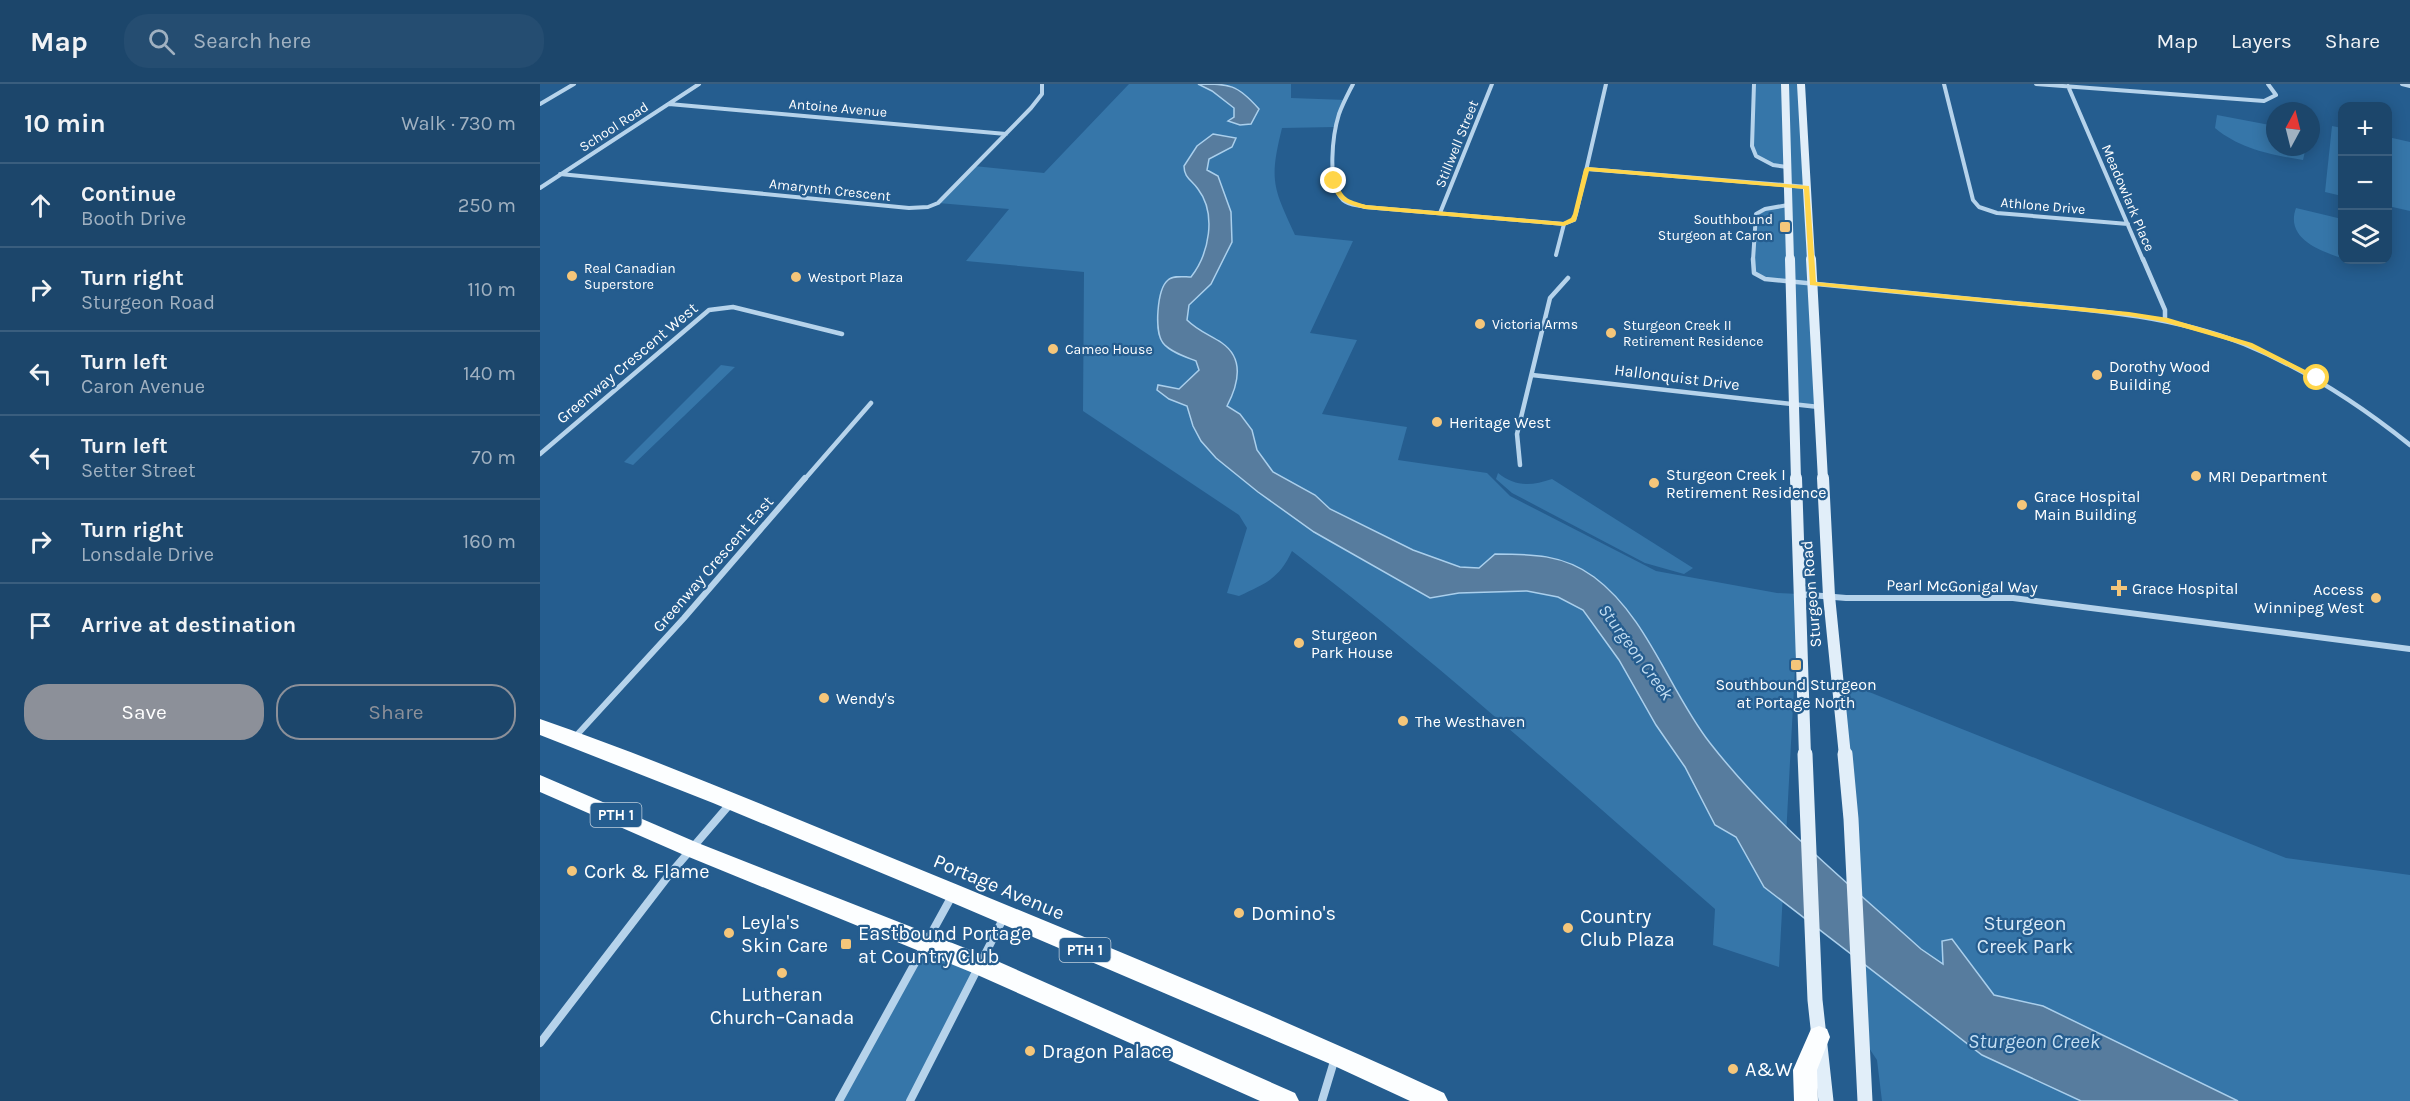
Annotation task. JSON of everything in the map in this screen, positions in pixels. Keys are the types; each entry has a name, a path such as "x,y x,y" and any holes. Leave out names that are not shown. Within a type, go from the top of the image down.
{"highway":[{"name":"Portage Avenue","path":"540,727 732,802 953,894 1336,1055 1436,1101"},
{"name":"PTH 1","path":"540,783 691,849 927,942 1287,1101"},
{"path":"1806,1101 1805,1070 1819,1037"}],"main road":[{"name":"Sturgeon Road","path":"1785,84 1799,594 1815,1000 1826,1101"},
{"name":"Sturgeon Road","path":"1801,84 1829,596 1851,819 1865,1101"}],"street":[{"path":"540,104 574,84"},
{"name":"School Road","path":"540,188 699,84"},
{"name":"Amarynth Crescent","path":"560,174 920,208 938,203 1006,134 1042,94 1042,84"},
{"path":"1353,84 1338,117 1333,135 1336,191 1343,200 1353,204 1564,224 1574,220 1576,214 1606,84"},
{"name":"Stillwell Street","path":"1440,213 1492,84"},
{"path":"1754,84 1752,146 1756,156 1773,165 1787,167"},
{"name":"Athlone Drive","path":"1944,84 1973,200 1979,207 1997,213 2128,224"},
{"path":"2036,84 2264,101 2276,95 2268,84"},
{"path":"2402,84 2410,86"},
{"name":"Meadowlark Place","path":"2068,86 2165,310 2165,320"},
{"name":"Antoine Avenue","path":"669,104 1006,134"},
{"path":"1587,169 1807,188"},
{"path":"1788,205 1765,209 1756,214 1752,268 1754,273 1765,279 2117,313 2165,320 2230,338 2292,364 2349,398 2410,445"},
{"path":"1556,255 1564,224"},
{"path":"1520,465 1517,434 1550,298 1568,278"},
{"name":"Greenway Crescent West","path":"540,454 709,310 733,307 842,334"},
{"name":"Hallonquist Drive","path":"1532,375 1819,407"},
{"name":"Greenway Crescent East","path":"572,740 684,618 871,403"},
{"name":"Pearl McGonigal Way","path":"1799,594 2013,598 2410,649"},
{"path":"540,1043 691,849 732,802"},
{"path":"839,1101 953,894"},
{"path":"910,1101 1004,916"},
{"path":"1322,1101 1336,1055"}],"green space":[{"path":"1129,84 1291,84 1291,98 1346,100 1335,127 1282,128 1275,160 1275,183 1295,235 1353,241 1310,333 1357,340 1322,414 1407,427 1398,460 1487,473 1510,496 1656,571 1777,593 1799,594 1779,967 1713,945 1715,909 1454,681 1292,551 1282,568 1271,579 1239,596 1227,593 1247,528 1239,515 1083,411 1084,272 966,261 1009,209 938,203 974,166 1044,173"},
{"path":"1754,84 1801,84 1819,407 1793,404 1790,283 1774,281 1754,273 1756,214 1765,209 1787,205 1787,167 1773,165 1756,156 1752,146"},
{"path":"2217,115 2266,124 2266,152 2235,141 2215,128"},
{"path":"2332,126 2338,127 2338,195 2325,192"},
{"path":"2392,138 2410,142 2410,211 2392,207"},
{"path":"2283,156 2304,156 2303,160"},
{"path":"2296,208 2338,218 2338,256 2306,242 2295,227"},
{"path":"721,365 735,367 633,465 624,462"},
{"path":"1498,473 1511,481 1524,484 1552,479 1693,568 1684,574 1645,563 1512,493 1496,479"},
{"name":"Sturgeon Creek Park","path":"1839,680 2286,858 2410,875 2410,1101 1882,1101 1877,1060 1863,1039"},
{"path":"926,942 980,965 910,1101 839,1101"}],"water":[{"path":"1198,84 1226,85 1245,95 1259,109 1251,124 1240,125 1228,121 1234,117 1234,108 1212,91"},
{"name":"Sturgeon Creek","path":"1213,134 1236,138 1232,147 1209,159 1207,170 1218,176 1231,212 1232,242 1211,284 1189,305 1187,320 1222,343 1234,357 1237,364 1236,381 1227,406 1240,414 1252,430 1257,450 1273,472 1315,495 1330,509 1413,550 1460,567 1479,568 1495,554 1521,554 1559,560 1582,569 1613,593 1629,612 1696,723 1758,799 1921,949 1943,964 1942,941 1952,939 1994,995 2043,1006 2238,1101 2081,1101 1982,1055 1764,887 1736,837 1715,825 1685,767 1656,725 1619,660 1583,610 1558,597 1527,591 1459,593 1430,598 1314,532 1258,492 1216,458 1201,441 1193,426 1187,406 1169,399 1157,390 1158,385 1179,389 1199,370 1196,361 1174,352 1163,343 1158,330 1158,311 1164,285 1173,277 1191,277 1206,246 1209,222 1204,199 1185,173 1184,166 1197,146"}],"place":[{"name":"Southbound Sturgeon at Caron","path":"1785,227"},
{"name":"Real Canadian Superstore","path":"572,276"},
{"name":"Westport Plaza","path":"796,277"},
{"name":"Victoria Arms","path":"1480,324"},
{"name":"Sturgeon Creek II Retirement Residence","path":"1611,333"},
{"name":"Cameo House","path":"1053,349"},
{"name":"Dorothy Wood Building","path":"2097,375"},
{"name":"Heritage West","path":"1437,422"},
{"name":"MRI Department","path":"2196,476"},
{"name":"Sturgeon Creek I Retirement Residence","path":"1654,483"},
{"name":"Grace Hospital Main Building","path":"2022,505"},
{"name":"Grace Hospital","path":"2119,588"},
{"name":"Access Winnipeg West","path":"2376,598"},
{"name":"Sturgeon Park House","path":"1299,643"},
{"name":"Southbound Sturgeon at Portage North","path":"1796,665"},
{"name":"Wendy's","path":"824,698"},
{"name":"The Westhaven","path":"1403,721"},
{"name":"Cork & Flame","path":"572,871"},
{"name":"Domino's","path":"1239,913"},
{"name":"Country Club Plaza","path":"1568,928"},
{"name":"Leyla's Skin Care","path":"729,933"},
{"name":"Eastbound Portage at Country Club","path":"846,944"},
{"name":"Lutheran Church–Canada","path":"782,973"},
{"name":"Dragon Palace","path":"1030,1051"},
{"name":"A&W","path":"1733,1069"}],"route":[{"path":"1334,181 1336,191 1343,200 1365,207 1564,224 1574,220 1587,169 1807,188 1812,284 2129,314 2165,320 2210,331 2250,345 2317,378"}]}
